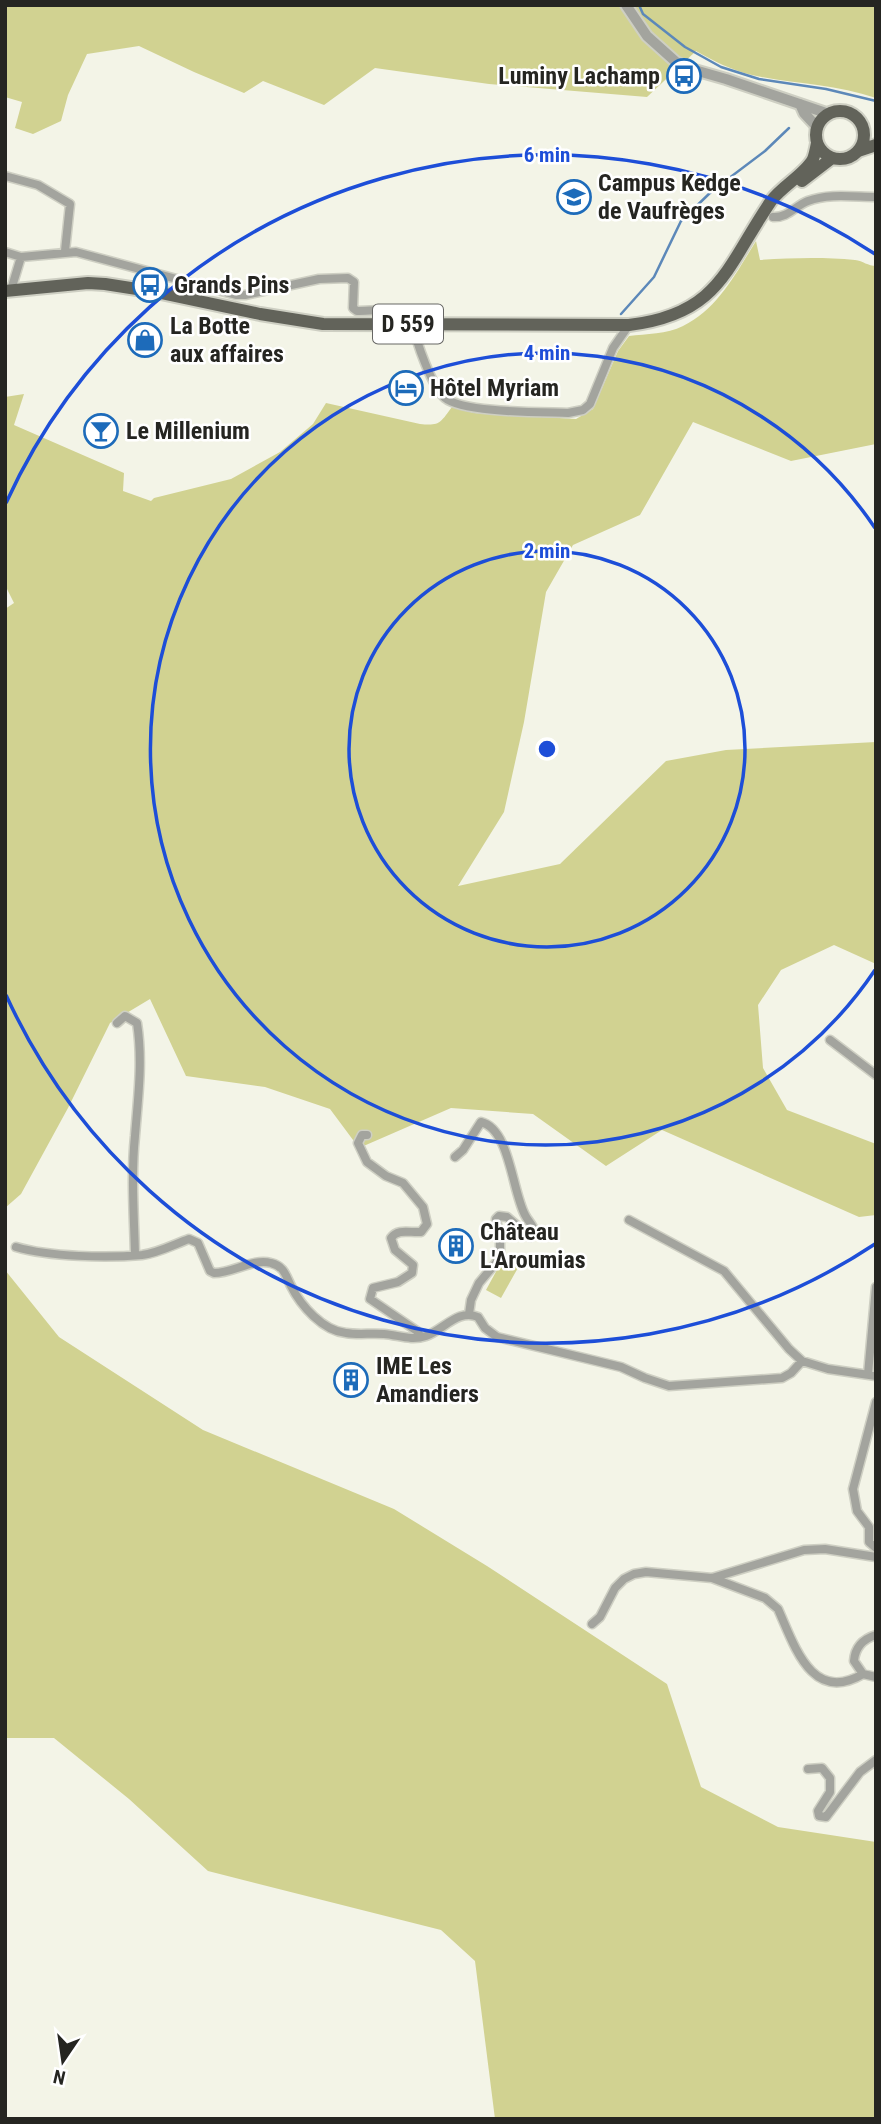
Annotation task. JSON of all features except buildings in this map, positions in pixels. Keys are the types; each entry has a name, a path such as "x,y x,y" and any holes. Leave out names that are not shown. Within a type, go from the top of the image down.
{"main road":[{"path":"769,214 784,186 813,159 817,127 829,114 840,111 850,114 870,133 858,151"},
{"path":"817,143 826,155 832,158 846,158 876,145"},
{"path":"769,214 832,158"},
{"name":"D 559","path":"8,290 105,284 306,322 629,325 671,317 684,312 708,295 728,273 769,214"}],"street":[{"path":"626,5 639,26 660,50 676,62 829,114"},
{"path":"800,104 804,113 817,127"},
{"path":"5,176 38,186 70,204 65,251"},
{"path":"769,214 783,216 808,201 830,197 876,197"},
{"path":"5,252 21,257 65,251 236,295 319,279 348,278 354,282 353,308 357,311 404,312 416,317 435,384 447,400 469,407 568,413 583,410 590,404 613,348 629,325"},
{"path":"8,290 21,257"},
{"path":"117,1023 125,1016 130,1018 137,1023 139,1034 140,1084 134,1137 135,1254"},
{"path":"830,1040 876,1075"},
{"path":"455,1157 463,1150 481,1122 490,1124 505,1152 525,1216 534,1226 535,1234 530,1237 507,1217 499,1216 496,1219 500,1258 479,1283 471,1300 469,1314"},
{"path":"367,1135 362,1135 358,1143 363,1156 386,1176 402,1183 424,1207 427,1224 421,1232 398,1232 393,1235 391,1245 413,1265 412,1273 398,1282 373,1288 370,1299 417,1331 421,1337"},
{"path":"629,1220 724,1271 789,1349 802,1361 828,1369 872,1375 876,1287"},
{"path":"16,1247 80,1256 135,1254 156,1251 190,1239 195,1240 210,1271 214,1273 259,1262 275,1264 286,1274 291,1287 313,1315 337,1332 384,1334 407,1339 421,1337 469,1314 478,1317 485,1328 497,1337 621,1367 669,1386 782,1378 802,1361"},
{"path":"876,1402 853,1489 857,1511 867,1523 869,1542 876,1548"},
{"path":"712,1578 804,1550 825,1549 876,1557"},
{"path":"592,1624 600,1617 615,1588 634,1574 646,1572 712,1578 771,1602 778,1609 802,1660 820,1679 835,1684 850,1682 863,1674"},
{"path":"876,1635 865,1639 856,1649 854,1661 863,1674 876,1677"},
{"path":"808,1769 822,1768 831,1778 830,1793 818,1811 819,1816 826,1817 860,1772 876,1760"}],"green space":[{"path":"5,5 876,5 876,98 845,90 752,75 716,62 696,51 647,97 489,84 375,68 324,105 263,81 244,93 139,46 87,54 68,95 61,121 33,134 15,128 22,102 5,97"},
{"path":"756,241 760,260 843,259 876,266 876,444 791,461 693,422 640,515 573,545 546,592 524,722 504,812 458,886 560,864 666,761 726,750 876,742 876,964 834,945 781,970 758,1005 763,1068 787,1110 876,1144 876,1215 859,1217 662,1130 606,1166 533,1114 451,1108 359,1148 330,1109 265,1087 186,1076 150,999 110,1023 21,1194 5,1208 5,609 14,603 5,585 5,397 24,394 14,425 124,473 123,491 151,501 231,479 280,452 313,424 326,403 420,424 436,424 452,407 474,413 576,419 593,409 618,351 629,336 670,331 695,319 725,289"},
{"path":"504,1257 519,1266 501,1298 486,1290"},
{"path":"5,1270 59,1337 203,1430 394,1509 487,1566 667,1684 701,1787 778,1827 876,1842 876,2119 495,2119 475,1961 441,1930 208,1871 129,1799 54,1738 5,1738"}],"waterway":[{"path":"639,5 643,14 685,47 721,67 759,79 826,89 876,101"},
{"path":"621,314 654,277 681,221 712,191 765,151 789,128"}],"place":[{"name":"Luminy Lachamp","path":"684,76"},
{"name":"Campus Kedge de Vaufrèges","path":"574,197"},
{"name":"Grands Pins","path":"150,285"},
{"name":"La Botte aux affaires","path":"145,340"},
{"name":"Hôtel Myriam","path":"406,388"},
{"name":"Le Millenium","path":"101,431"},
{"name":"Château L'Aroumias","path":"456,1246"},
{"name":"IME Les Amandiers","path":"351,1380"}]}
